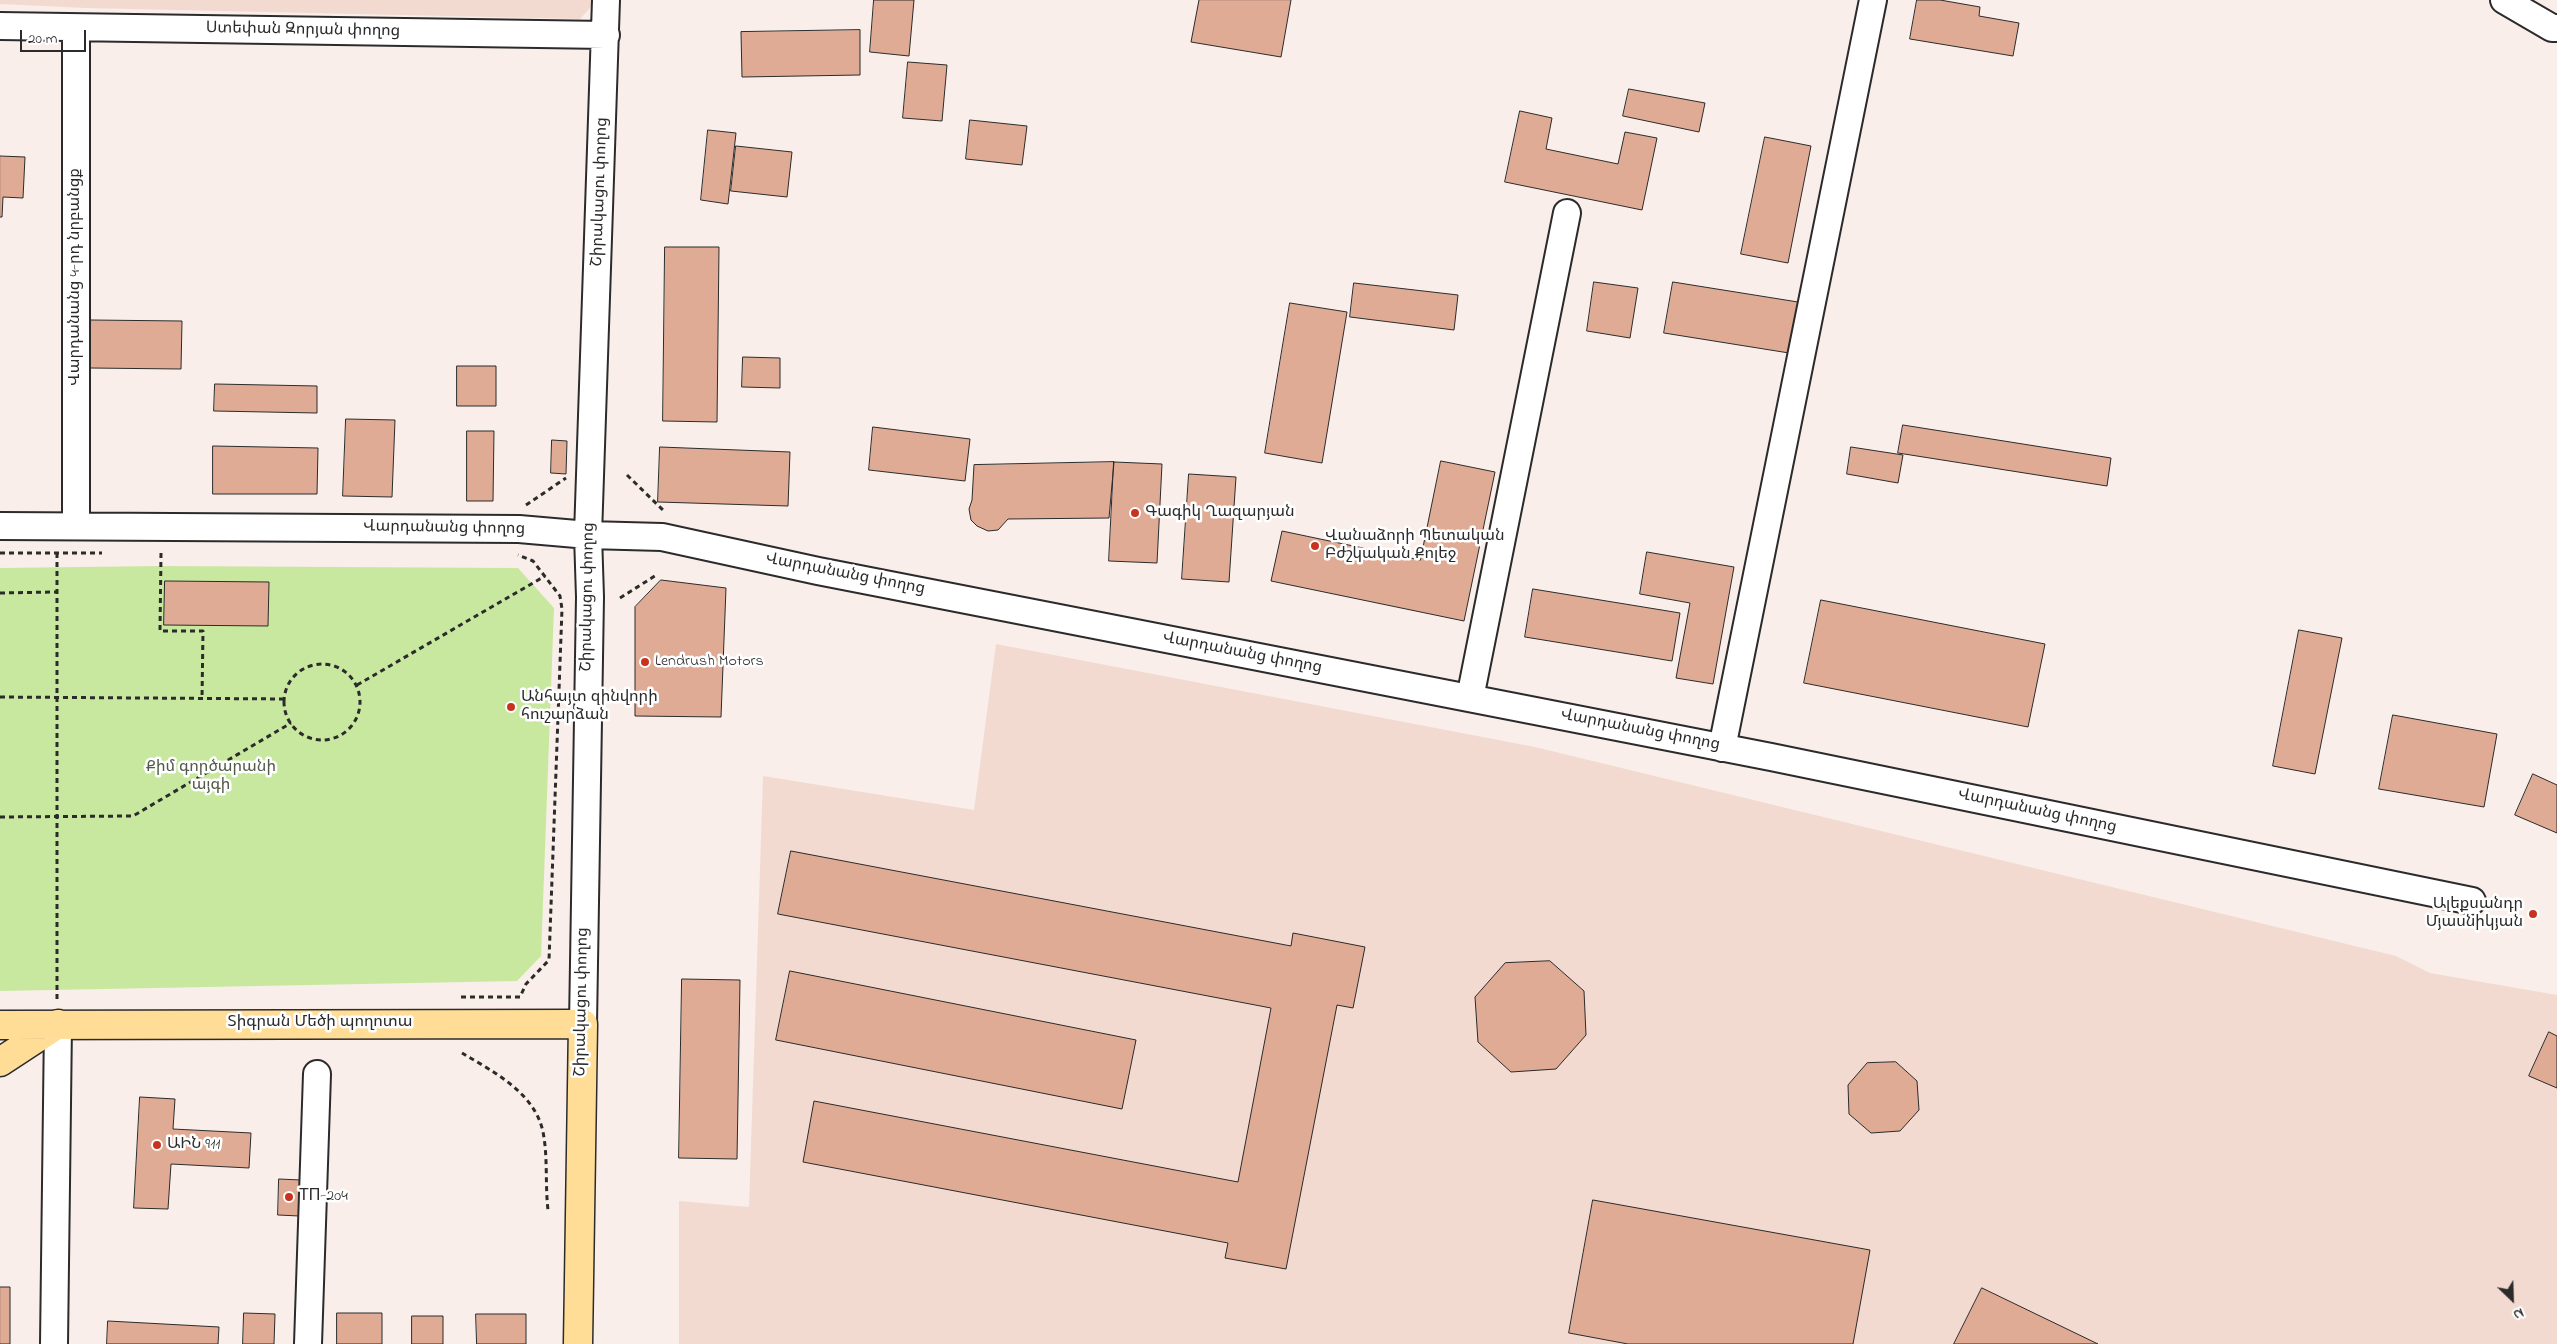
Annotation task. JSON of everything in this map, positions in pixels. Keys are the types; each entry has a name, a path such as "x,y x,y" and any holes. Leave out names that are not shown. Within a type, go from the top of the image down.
{"main road":[{"name":"Տիգրան Մեծի պողոտա","path":"0,1025 58,1012 583,1024"},
{"path":"0,1062 58,1012"},
{"name":"Շիրակացու փողոց","path":"578,1344 583,1024"}],"street":[{"name":"Շիրակացու փողոց","path":"583,1024 590,597 588,535 606,0"},
{"path":"1722,748 1873,0"},
{"path":"2504,0 2552,28 2557,28"},
{"name":"Ստեփան Զորյան փողոց","path":"0,26 606,34"},
{"name":"Վարդանանց 4-րդ նրբանցք","path":"76,28 76,525"},
{"path":"1470,698 1567,213"},
{"name":"Վարդանանց փողոց","path":"0,526 519,529 588,535 662,537 818,571 1722,748 2472,901"},
{"path":"54,1344 58,1012"},
{"path":"308,1344 316,1074"}],"path":[{"path":"519,510 574,473"},
{"path":"627,475 665,512"},
{"path":"0,553 104,553"},
{"path":"57,553 58,1012"},
{"path":"151,553 170,553"},
{"path":"161,553 160,630 203,631 202,699"},
{"path":"508,555 518,555 533,561 560,596 562,608 548,960 526,984 520,997"},
{"path":"620,598 658,574"},
{"path":"357,685 545,576"},
{"path":"0,593 57,592"},
{"path":"314,664 339,667 357,685 360,697 359,710 354,722 346,732 334,738 322,740 310,738 299,732 290,723 285,712 284,699 287,687 293,677 302,669 314,664"},
{"path":"0,697 284,699"},
{"path":"1,816 133,816 290,723"},
{"path":"462,1054 512,1085 521,1093 537,1117 543,1131 545,1146 548,1210"}],"shaded area":[{"path":"0,0 597,0 580,19 86,8 0,4"},
{"path":"996,644 1535,747 2396,956 2430,973 2557,995 2557,1344 679,1344 679,1201 749,1207 763,776 974,810"}],"green space":[{"name":"Քիմ գործարանի այգի","path":"161,566 518,568 554,608 541,956 517,981 0,991 0,568"}],"building":[{"path":"874,0 914,0 909,56 870,52"},
{"path":"1199,0 1291,0 1281,57 1191,42"},
{"path":"1917,0 1940,0 1980,7 1979,16 2019,23 2013,56 1910,39"},
{"path":"860,30 860,75 742,77 741,32"},
{"path":"908,62 947,65 942,121 903,118"},
{"path":"1629,89 1705,103 1699,132 1623,116"},
{"path":"1520,111 1552,118 1546,149 1618,164 1625,132 1657,138 1642,210 1505,182"},
{"path":"970,120 1027,126 1022,165 966,159"},
{"path":"708,130 736,133 728,204 701,200"},
{"path":"1765,137 1811,146 1788,263 1741,254"},
{"path":"736,146 792,152 787,197 731,191"},
{"path":"0,156 25,157 23,198 3,197 2,217 0,217"},
{"path":"665,247 719,247 717,422 663,421"},
{"path":"1594,282 1638,288 1630,338 1587,331"},
{"path":"1673,282 1798,302 1789,353 1664,333"},
{"path":"1354,283 1458,295 1454,330 1350,317"},
{"path":"1290,303 1347,312 1322,463 1265,453"},
{"path":"91,320 182,321 181,369 90,368"},
{"path":"743,357 780,358 780,388 742,387"},
{"path":"457,366 496,366 496,406 457,406"},
{"path":"215,384 317,386 317,413 214,411"},
{"path":"346,419 395,420 392,497 343,496"},
{"path":"1903,425 2111,458 2107,486 1898,453"},
{"path":"873,427 970,439 965,481 869,470"},
{"path":"467,431 494,431 493,501 467,501"},
{"path":"552,440 567,441 566,474 551,473"},
{"path":"213,446 318,448 317,494 213,494"},
{"path":"660,447 790,452 788,506 658,502"},
{"path":"1851,447 1903,455 1898,483 1847,474"},
{"name":"Վանաձորի Պետական Բժշկական Քոլեջ","path":"1441,461 1495,472 1464,621 1271,581 1282,531 1420,560"},
{"path":"1114,462 1109,518 1008,519 998,530 988,531 977,526 971,520 969,509 972,500 974,465"},
{"name":"Գագիկ Ղազարյան","path":"1114,462 1162,464 1157,563 1109,561"},
{"path":"1189,474 1236,477 1229,582 1182,579"},
{"path":"1647,552 1734,567 1713,684 1676,678 1690,603 1640,594"},
{"path":"661,580 726,588 721,717 635,716 635,607"},
{"path":"165,581 269,582 268,626 164,625"},
{"path":"1533,589 1680,613 1672,661 1525,637"},
{"path":"1821,600 2045,644 2028,727 1804,683"},
{"path":"2299,630 2342,638 2315,774 2273,766"},
{"path":"2393,715 2497,734 2484,807 2379,789"},
{"path":"2533,774 2557,785 2557,833 2515,815"},
{"path":"791,851 1291,946 1293,933 1365,947 1353,1008 1337,1005 1286,1269 1225,1258 1228,1243 803,1162 814,1101 1238,1182 1271,1008 778,914"},
{"path":"1550,961 1584,991 1586,1035 1556,1069 1511,1072 1478,1042 1475,997 1505,963"},
{"path":"790,971 1136,1040 1122,1109 776,1040"},
{"path":"682,979 740,980 737,1159 679,1158"},
{"path":"2549,1032 2557,1036 2557,1088 2529,1076"},
{"path":"1896,1062 1917,1081 1919,1110 1900,1131 1871,1133 1849,1114 1848,1085 1867,1063"},
{"path":"140,1097 175,1099 173,1129 251,1133 249,1168 171,1164 168,1209 134,1208"},
{"name":"ТП-204","path":"279,1179 301,1180 299,1216 278,1215"},
{"path":"1593,1200 1870,1250 1853,1344 1628,1344 1569,1333"},
{"path":"0,1287 10,1287 10,1344 0,1344"},
{"path":"1982,1288 2098,1344 1954,1344"},
{"path":"244,1313 275,1314 274,1344 243,1344"},
{"path":"337,1313 382,1313 382,1344 337,1344"},
{"path":"476,1314 526,1314 526,1344 477,1344"},
{"path":"412,1316 443,1316 443,1344 412,1344"},
{"path":"108,1321 219,1327 218,1344 107,1344"}],"place":[{"name":"Գագիկ Ղազարյան","path":"1135,513"},
{"name":"Վանաձորի Պետական Բժշկական Քոլեջ","path":"1315,546"},
{"name":"Lendrush Motors","path":"645,662"},
{"name":"Անհայտ զինվորի հուշարձան","path":"511,707"},
{"name":"Ալեքսանդր Մյասնիկյան","path":"2533,914"},
{"name":"ԱԻՆ 911","path":"157,1145"},
{"name":"ТП-204","path":"289,1197"}]}
